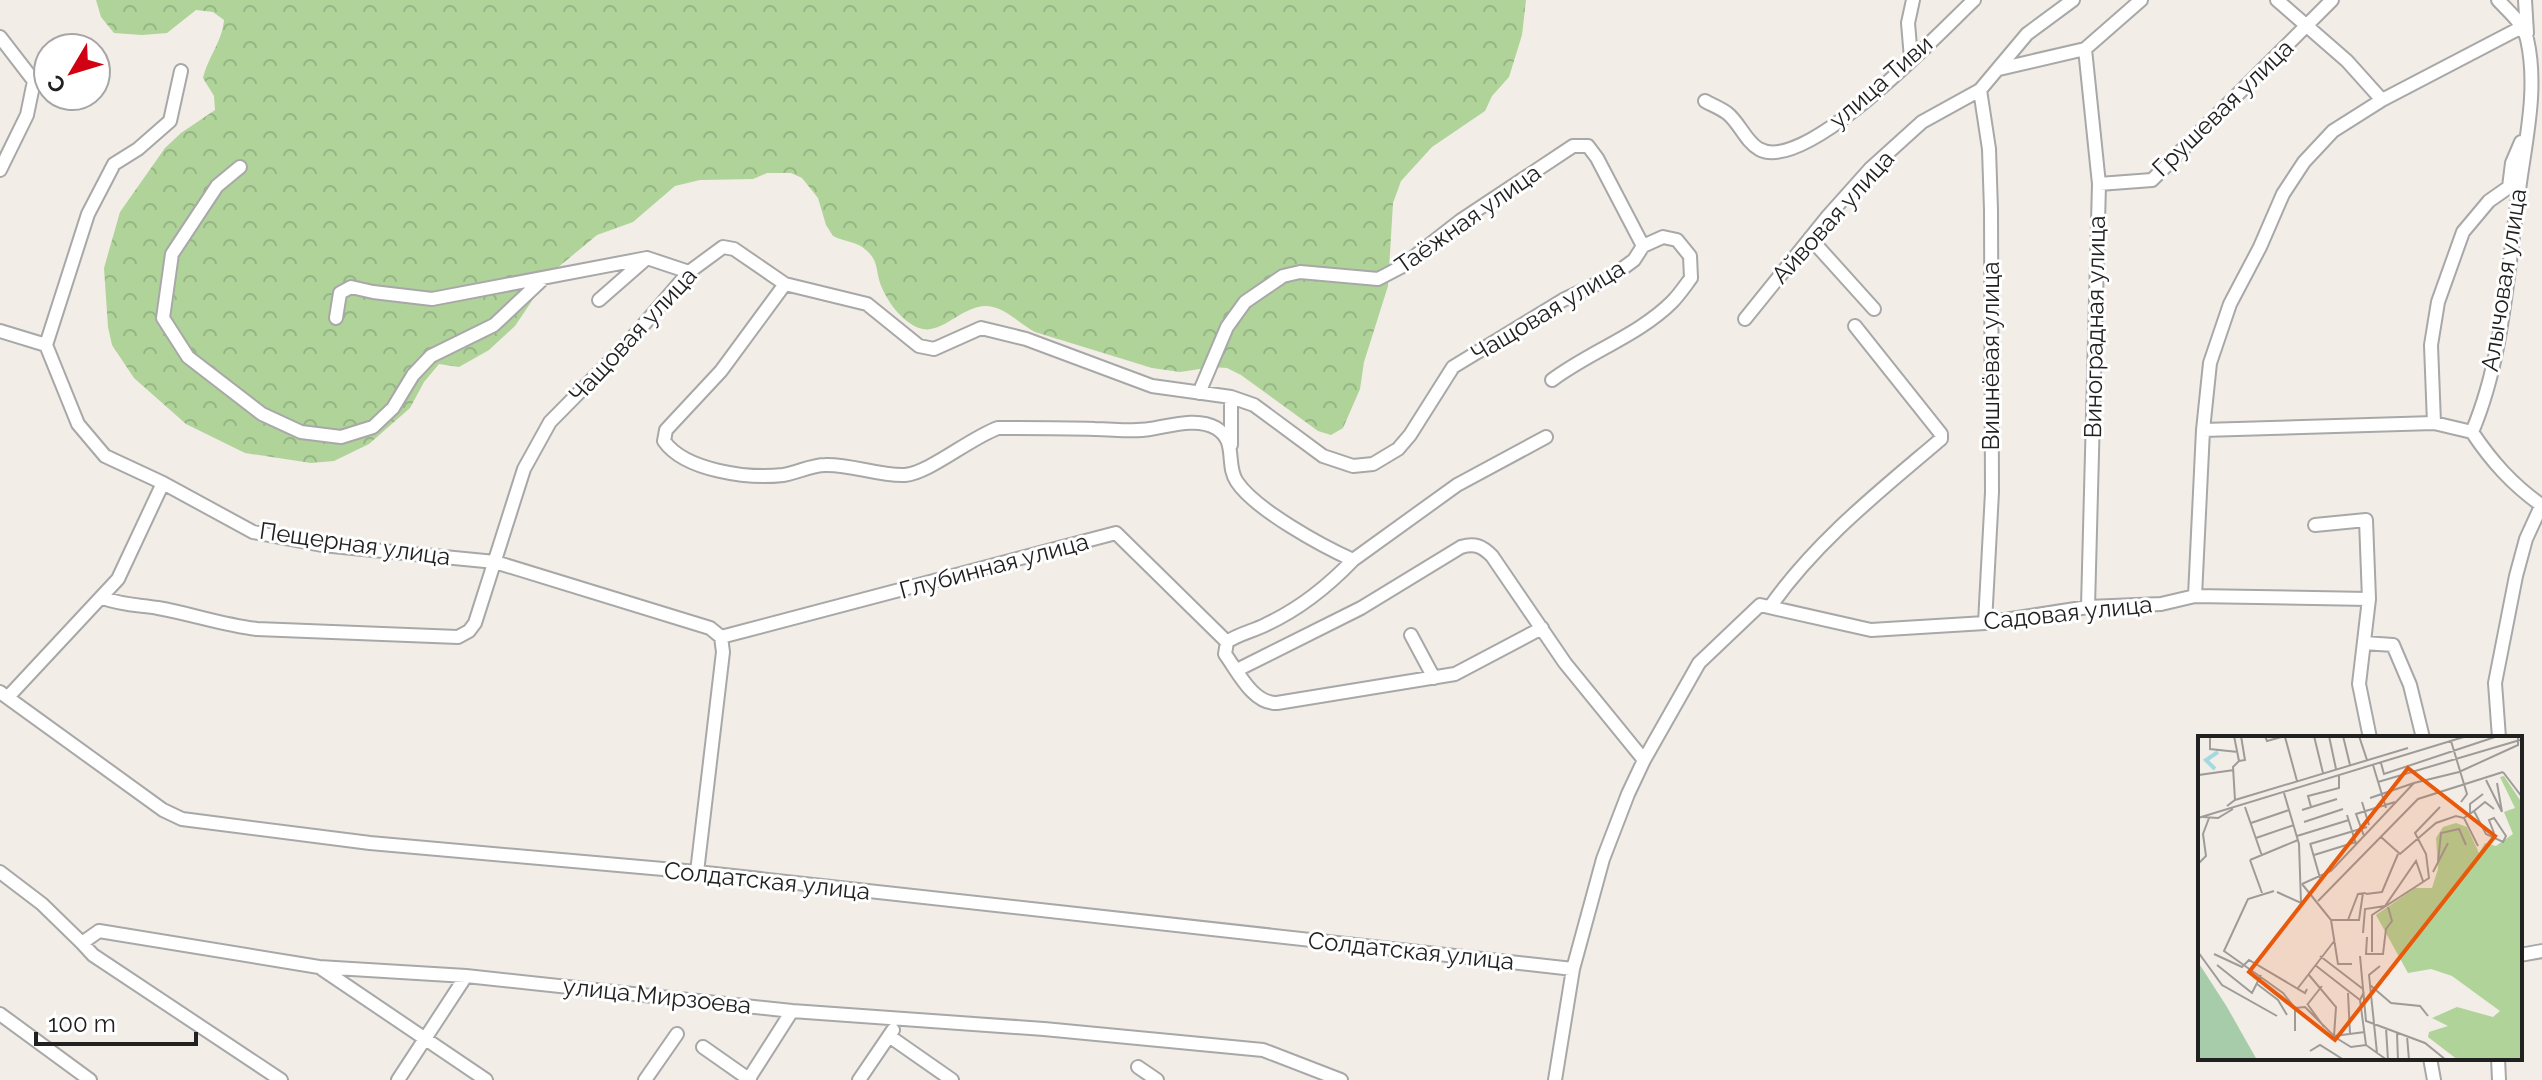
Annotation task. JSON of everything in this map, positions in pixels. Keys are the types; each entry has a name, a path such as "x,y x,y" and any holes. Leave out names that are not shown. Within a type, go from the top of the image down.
{"street":[{"path":"1911,58 1908,23 1913,0"},
{"name":"улица Тиви","path":"1705,101 1727,113 1759,149 1777,153 1800,145 1837,125 1974,0"},
{"name":"Айвовая улица","path":"1745,319 1870,169 1922,122 1980,90 2027,34 2073,0"},
{"path":"1999,69 2085,49 2141,0"},
{"path":"2277,0 2347,61 2382,100"},
{"name":"Грушевая улица","path":"2099,184 2152,180 2332,0"},
{"path":"2195,596 2203,430 2210,363 2225,318 2283,194 2304,162 2333,131 2382,100 2522,27 2498,0"},
{"path":"2525,0 2527,40"},
{"name":"Алычовая улица","path":"2472,432 2483,406 2503,311 2532,96 2527,40 2522,27"},
{"path":"0,37 34,81 27,115 0,170"},
{"name":"Виноградная улица","path":"2085,49 2099,184 2088,607"},
{"path":"0,331 46,345 88,214 114,164 138,149 170,121 181,71"},
{"name":"Вишнёвая улица","path":"1980,90 1989,149 1991,210 1992,492 1985,623"},
{"path":"2434,423 2431,345 2438,302 2463,232 2489,201 2509,187 2512,163 2527,128"},
{"name":"Таёжная улица","path":"1199,393 1227,327 1245,302 1283,276 1300,272 1378,279 1401,267 1460,221 1573,146 1588,146 1597,158 1643,246"},
{"path":"240,167 217,186 172,254 163,318 188,357 262,414 301,432 341,437 373,427 393,408 413,375 431,356 494,325 544,278"},
{"path":"1552,380 1672,303 1691,278 1690,256 1677,240 1663,237 1643,246"},
{"path":"1810,238 1874,309"},
{"name":"Чащовая улица","path":"103,598 122,605 156,608 257,629 458,637 469,631 475,623 524,469 550,422 627,344 689,272 723,247 734,249 785,284 867,304 919,346 934,349 981,328 1026,339 1152,386 1231,397 1254,405 1323,456 1353,466 1373,464 1387,458 1410,435 1453,367 1563,300 1611,277 1634,260 1643,246"},
{"path":"599,300 647,258"},
{"path":"336,318 340,293 351,287 432,299 647,258 689,272"},
{"path":"785,284 721,371 666,430 664,441 671,450 713,469 752,477 786,475 824,464 906,475 933,464 978,435 998,428 1146,430 1181,423 1204,424 1218,429 1231,445"},
{"path":"1555,1080 1573,969 1603,859 1644,760 1699,663 1760,605 1770,607 1794,573 1845,521 1941,439 1941,434 1855,326"},
{"name":"Пещерная улица","path":"46,345 78,424 105,456 163,483 253,532 322,545 495,562 710,628 721,637"},
{"path":"1231,397 1233,475 1238,485 1318,545 1353,560"},
{"path":"2203,430 2434,423 2472,432 2489,458 2513,485 2541,505 2526,539 2516,576 2495,683 2499,736"},
{"path":"1542,628 1455,674 1267,704 1259,699 1225,654 1227,642 1269,624 1297,606 1336,578 1353,560 1457,485 1546,437"},
{"path":"4,694 103,598 118,579 163,483"},
{"path":"2315,525 2366,520 2369,599 2359,684 2370,736"},
{"name":"Глубинная улица","path":"721,637 1116,533 1227,642"},
{"path":"1237,670 1315,632 1461,547 1472,544 1483,547 1492,556 1565,663 1644,760"},
{"name":"Садовая улица","path":"1770,607 1871,630 1985,623 2088,607 2161,604 2195,596 2369,599"},
{"path":"1411,635 1434,678"},
{"path":"697,872 723,652 721,637"},
{"path":"2364,643 2393,645 2410,685 2423,736"},
{"name":"Солдатская улица","path":"4,694 163,810 182,819 370,843 697,872 1573,969"},
{"path":"0,872 42,904 93,955 281,1080"},
{"name":"улица Мирзоева","path":"82,943 99,931 319,967 466,976 792,1011 1263,1050 1341,1080"},
{"path":"2522,955 2542,951"},
{"path":"319,967 486,1080"},
{"path":"398,1080 466,976"},
{"path":"703,1047 749,1080 792,1011"},
{"path":"0,1014 90,1080"},
{"path":"859,1080 901,1019"},
{"path":"645,1080 677,1034"},
{"path":"889,1036 952,1080"},
{"path":"2430,1060 2434,1080"},
{"path":"2498,1060 2499,1080"},
{"path":"1138,1067 1157,1080"}],"green space":[{"path":"96,0 1526,0 1522,35 1509,77 1492,96 1485,111 1432,147 1401,181 1393,203 1388,286 1364,362 1360,389 1343,428 1331,435 1318,431 1227,368 1180,372 1152,368 1035,332 993,307 973,309 937,328 919,328 901,316 890,303 870,254 858,245 833,236 826,225 818,198 802,178 791,173 767,173 753,179 700,180 675,186 633,222 597,235 550,274 515,326 489,350 459,367 439,364 424,382 410,408 369,444 334,461 311,463 245,453 186,424 134,378 112,345 104,268 120,212 165,148 215,110 214,96 203,78 224,20 213,12 196,10 167,33 114,33 101,17"}]}
